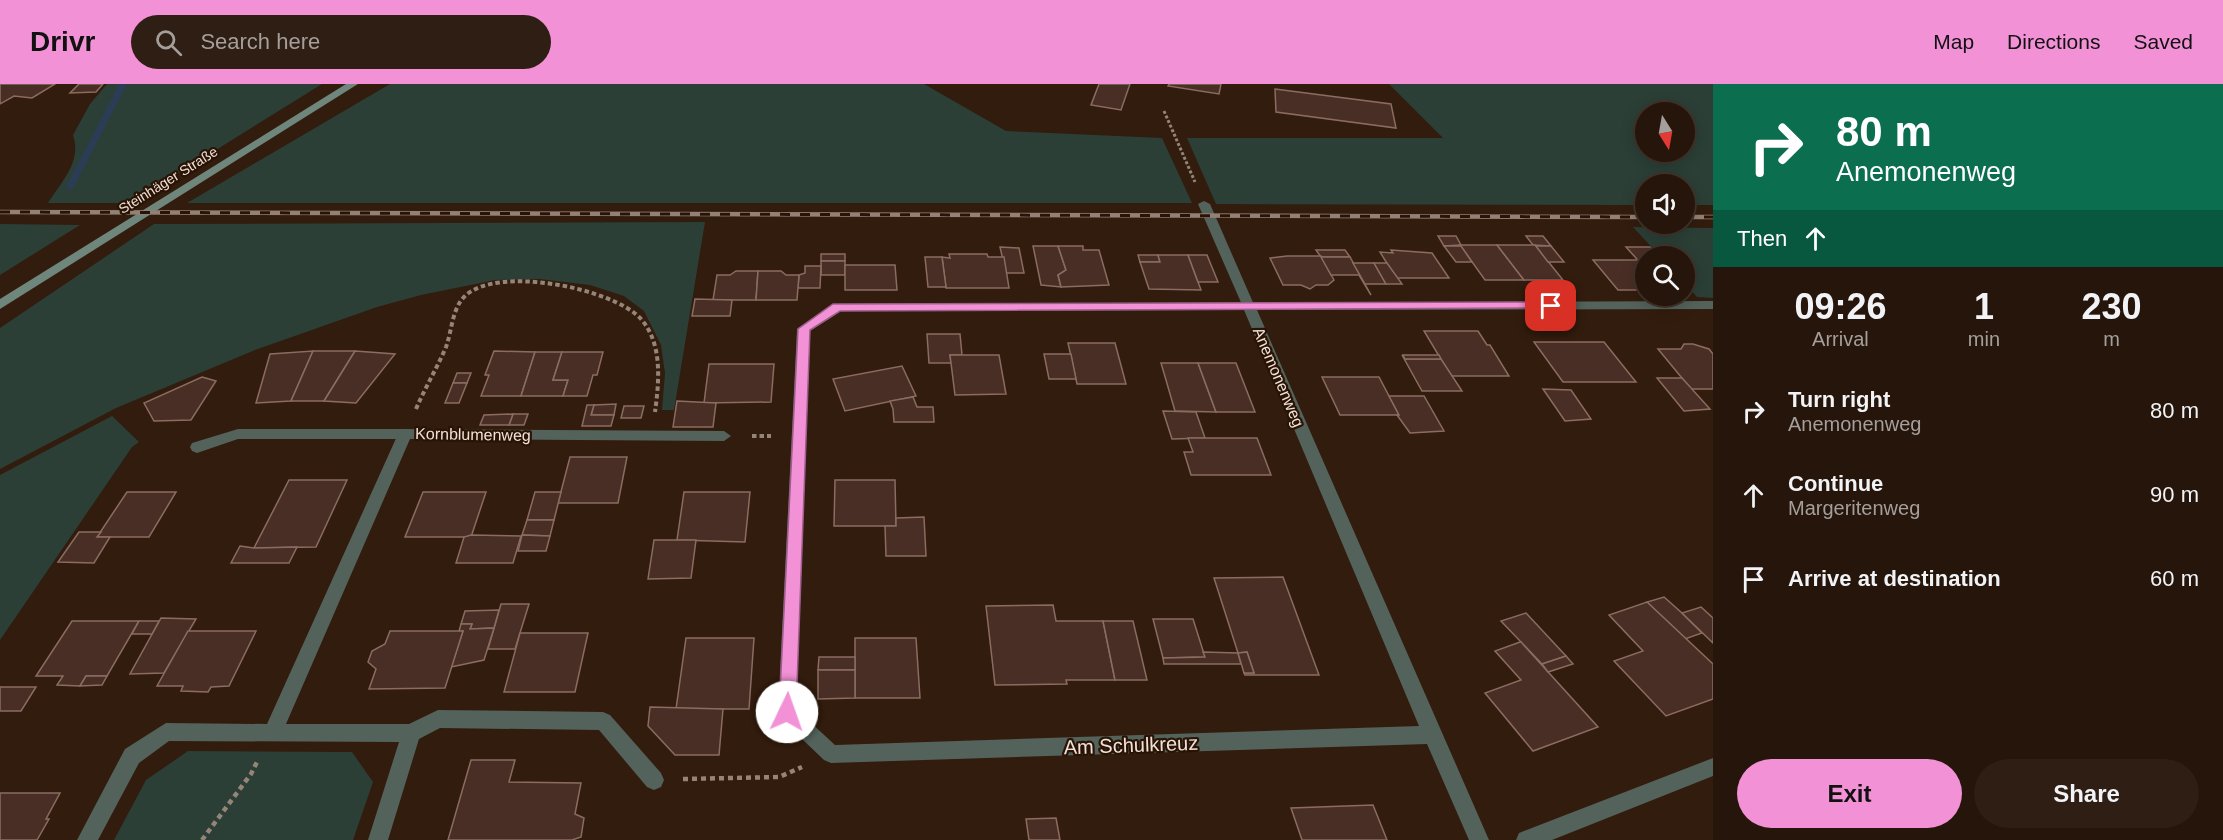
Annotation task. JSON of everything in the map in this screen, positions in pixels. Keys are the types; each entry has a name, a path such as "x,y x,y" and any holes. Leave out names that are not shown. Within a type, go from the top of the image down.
{"main road":[{"name":"Steinhäger Straße","path":"0,305 145,212 354,84"}],"street":[{"path":"1204,204 1249,307 1713,305"},
{"name":"Anemonenweg","path":"831,754 787,712 804,329 838,307 1249,307 1431,735 1479,840"},
{"path":"197,447 238,434 405,434"},
{"name":"Kornblumenweg","path":"272,733 405,434 724,436"},
{"path":"87,840 132,756 166,732 411,733 438,719 603,721 654,780"},
{"path":"378,840 411,733"},
{"name":"Am Schulkreuz","path":"831,754 1431,735"},
{"path":"1526,840 1713,767"}],"path":[{"path":"1164,111 1204,204"},
{"path":"405,434 448,341 461,300 476,289 504,282 552,284 597,292 620,302 642,320 654,345 660,372 650,436"},
{"path":"724,436 801,435"},
{"path":"202,840 251,774 272,733"},
{"path":"654,780 779,777 831,754"}],"green space":[{"path":"107,84 322,84 131,203 48,203 73,163 75,145 73,135 90,104"},
{"path":"390,84 924,84 1006,131 1162,138 1192,203 187,203"},
{"path":"1389,84 1713,84 1713,205 1695,205 1695,174 1635,174 1635,205 1216,204 1187,138 1443,138"},
{"path":"705,222 674,410 662,410 665,373 661,345 644,311 624,296 590,285 540,279 495,280 421,295 377,307 255,350 116,408 0,469 0,328 154,224"},
{"path":"0,224 80,225 0,275"},
{"path":"1695,228 1713,228 1713,298 1695,295 1695,246 1651,246 1640,234 1695,234"},
{"path":"112,416 139,442 132,447 0,640 0,475"},
{"path":"188,751 352,752 373,782 353,840 114,840 146,780"}],"building":[{"path":"0,84 55,84 32,98 14,96 0,104"},
{"path":"79,84 103,84 96,92 70,93"},
{"path":"1099,84 1130,84 1121,110 1091,105"},
{"path":"1169,84 1221,84 1219,94 1168,86"},
{"path":"1275,89 1391,104 1396,128 1276,112"},
{"path":"1438,236 1456,236 1461,245 1444,246"},
{"path":"1526,236 1543,236 1551,246 1533,245"},
{"path":"1460,245 1497,245 1524,280 1485,280"},
{"path":"1497,245 1535,245 1563,280 1524,280"},
{"path":"1033,246 1058,246 1066,270 1058,275 1061,287 1041,285"},
{"path":"1058,246 1083,246 1083,250 1099,250 1109,285 1061,287 1058,275 1066,270"},
{"path":"1444,246 1461,246 1472,262 1456,262"},
{"path":"1536,246 1551,246 1564,262 1548,262"},
{"path":"1000,247 1019,248 1024,273 1006,273"},
{"path":"1626,247 1635,247 1635,257"},
{"path":"1316,250 1345,250 1350,257 1321,257"},
{"path":"1391,250 1432,253 1449,278 1396,278 1380,252 1393,253"},
{"path":"821,254 845,254 845,261 821,261"},
{"path":"949,254 987,254 988,257 1004,257 1009,288 946,288 942,257 950,258"},
{"path":"1138,255 1158,255 1160,262 1140,262"},
{"path":"1158,255 1188,255 1201,290 1149,289 1140,262 1160,262"},
{"path":"1188,255 1207,255 1218,282 1198,282"},
{"path":"1321,256 1334,280 1328,285 1316,285 1310,289 1301,285 1283,285 1270,258"},
{"path":"925,257 942,257 946,287 928,287"},
{"path":"1321,257 1350,257 1371,295 1359,275 1331,275"},
{"path":"1593,260 1635,260 1635,290 1618,290"},
{"path":"821,261 845,261 845,275 821,275"},
{"path":"1353,263 1374,263 1386,284 1365,284"},
{"path":"1374,263 1387,263 1402,284 1386,284"},
{"path":"845,265 895,265 897,290 845,290"},
{"path":"805,266 821,266 820,288 798,288 799,275 805,273"},
{"path":"736,271 758,271 756,300 713,300 717,275 730,275"},
{"path":"758,271 781,271 786,275 799,275 797,300 756,300"},
{"path":"695,299 732,300 730,316 692,316"},
{"path":"1424,331 1478,331 1487,345 1490,345 1509,376 1451,376"},
{"path":"927,334 960,334 962,355 950,355 951,363 929,363"},
{"path":"1534,342 1604,342 1636,382 1563,382"},
{"path":"1068,343 1115,343 1126,384 1077,384"},
{"path":"1684,344 1709,349 1713,354 1713,389 1691,389 1658,349 1681,349"},
{"path":"313,351 291,401 256,403 270,354"},
{"path":"313,351 355,351 324,401 291,401"},
{"path":"355,351 395,354 356,403 324,401"},
{"path":"494,351 535,352 521,396 481,396 489,375 485,375"},
{"path":"535,352 562,352 553,380 568,380 563,396 521,396"},
{"path":"562,352 603,352 597,375 593,375 587,396 563,396 568,380 553,380"},
{"path":"1044,354 1071,354 1076,379 1049,379"},
{"path":"950,355 999,355 1006,394 955,395"},
{"path":"1402,355 1405,359 1441,359 1462,391 1422,391"},
{"path":"1403,355 1439,355 1441,359 1405,359"},
{"path":"1161,363 1198,363 1216,412 1175,411"},
{"path":"1198,363 1236,363 1255,412 1216,412"},
{"path":"709,364 774,364 771,402 704,403"},
{"path":"902,366 916,396 845,411 833,379"},
{"path":"457,373 471,373 467,383 453,383"},
{"path":"202,377 216,381 191,420 154,421 144,403"},
{"path":"1322,377 1379,377 1399,415 1340,415"},
{"path":"1657,378 1682,378 1710,409 1684,411"},
{"path":"453,383 467,383 459,403 445,403"},
{"path":"1543,389 1571,390 1591,419 1565,421"},
{"path":"1389,396 1424,396 1444,431 1410,433 1397,415 1399,415"},
{"path":"913,397 917,407 933,407 934,422 894,422 890,401"},
{"path":"677,401 716,403 713,427 673,427"},
{"path":"616,404 614,415 591,415 594,405"},
{"path":"587,405 594,405 591,415 614,415 611,426 582,426"},
{"path":"624,406 644,406 641,418 621,418"},
{"path":"1163,411 1196,412 1205,438 1172,439"},
{"path":"513,414 528,414 524,425 509,425"},
{"path":"513,414 509,425 480,425 484,415"},
{"path":"1188,438 1257,438 1271,475 1191,475 1184,452 1193,452"},
{"path":"570,457 627,457 618,503 558,503"},
{"path":"289,480 347,480 316,547 254,548"},
{"path":"835,480 895,480 896,526 834,526"},
{"path":"127,492 176,492 149,537 97,537"},
{"path":"423,492 486,492 471,537 405,537"},
{"path":"535,492 561,492 554,520 527,520"},
{"path":"684,492 750,492 745,542 677,540"},
{"path":"924,517 926,556 886,556 885,526 896,526 896,518"},
{"path":"527,520 554,520 550,536 522,535"},
{"path":"79,532 101,532 97,537 110,537 94,563 58,562"},
{"path":"471,535 521,536 513,563 456,563 464,537"},
{"path":"522,535 550,536 546,551 518,551"},
{"path":"654,540 696,540 691,578 648,579"},
{"path":"240,546 297,547 289,563 231,563"},
{"path":"1283,577 1319,675 1245,675 1244,673 1254,673 1247,652 1238,653 1214,578"},
{"path":"1664,597 1702,633 1685,639 1647,602"},
{"path":"1647,602 1713,664 1713,699 1666,716 1614,661 1643,651 1609,615"},
{"path":"501,604 529,604 515,649 488,649"},
{"path":"1053,605 1056,621 1103,621 1115,680 1066,680 1067,684 995,685 986,606"},
{"path":"1701,607 1713,618 1713,643 1682,613"},
{"path":"499,610 494,628 470,629 472,624 461,624 465,611"},
{"path":"1526,613 1566,656 1542,664 1501,621"},
{"path":"161,618 196,619 164,673 130,674"},
{"path":"1153,619 1193,619 1205,657 1163,658"},
{"path":"72,621 139,621 107,676 86,676 80,686 57,685 63,676 36,676"},
{"path":"139,621 159,621 152,634 132,634"},
{"path":"1103,621 1133,621 1147,680 1115,680"},
{"path":"461,624 472,624 470,629 494,628 484,660 451,667 463,631 459,631"},
{"path":"188,631 256,631 229,686 211,687 208,692 181,691 183,686 157,686"},
{"path":"390,631 463,631 445,688 369,689 376,669 368,662 372,651 385,644"},
{"path":"520,633 588,633 575,692 504,692"},
{"path":"686,638 754,638 749,709 676,709"},
{"path":"855,638 916,638 920,698 855,698"},
{"path":"1521,642 1598,727 1533,751 1485,693 1521,680 1495,651"},
{"path":"1203,652 1238,653 1241,664 1164,664 1163,658 1205,657"},
{"path":"1247,652 1254,673 1244,673 1238,653"},
{"path":"1566,656 1573,664 1548,672 1542,664"},
{"path":"819,657 855,657 855,670 818,670"},
{"path":"818,670 855,670 855,698 818,699"},
{"path":"86,676 107,676 102,685 80,686"},
{"path":"0,687 36,687 21,711 0,711"},
{"path":"650,707 723,709 719,755 675,755 648,726"},
{"path":"471,760 515,760 509,782 581,783 575,814 584,818 581,837 572,840 448,840"},
{"path":"0,793 60,793 37,840 0,840"},
{"path":"1373,805 1387,840 1302,840 1291,808"},
{"path":"1056,818 1060,840 1029,840 1026,819"}],"waterway":[{"path":"70,187 123,84"}],"railway":[{"path":"0,212 1635,217"},
{"path":"1695,217 1713,217"}],"route":[{"path":"787,712 804,329 838,307 1551,306"}]}
